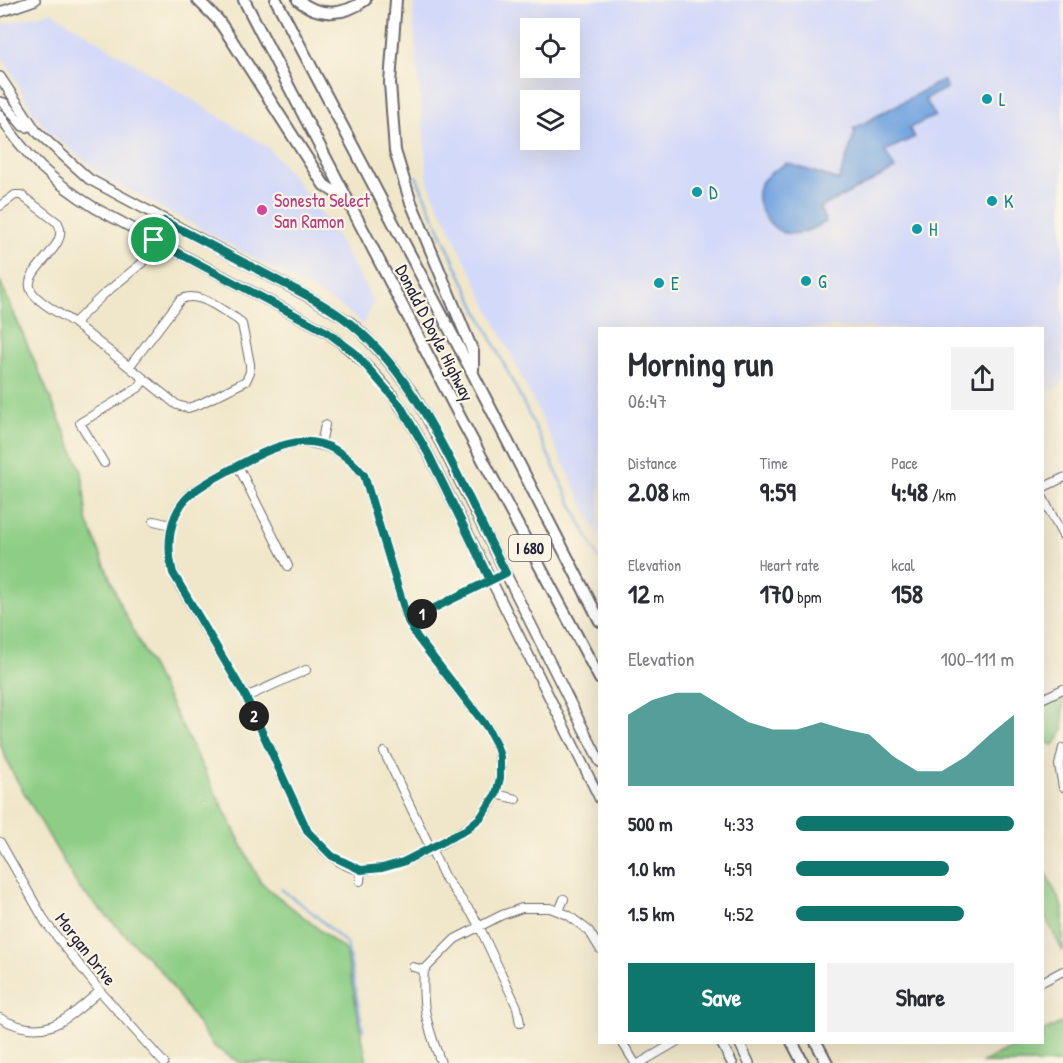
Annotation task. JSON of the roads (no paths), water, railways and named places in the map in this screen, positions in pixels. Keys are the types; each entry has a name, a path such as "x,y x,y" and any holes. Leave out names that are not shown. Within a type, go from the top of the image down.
{"highway":[{"path":"198,0 218,20 231,39 324,185 348,201"},
{"name":"Donald D Doyle Highway","path":"244,0 460,417 598,675"},
{"name":"Donald D Doyle Highway","path":"276,0 598,617"},
{"path":"298,0 316,11 330,13 344,12 365,0"},
{"path":"396,0 390,83 395,151 410,200 473,352 473,374"},
{"path":"793,1044 803,1063"},
{"path":"817,1044 826,1063"}],"main road":[{"path":"0,12 35,0"},
{"path":"0,77 36,131 88,179 316,301 350,322 392,366 415,396 598,758"},
{"path":"0,102 4,103 22,126 27,127 32,124"},
{"path":"0,115 14,139 36,163 69,192 327,332 355,353 400,405 429,455 598,795"},
{"path":"723,1044 732,1063"},
{"path":"740,1044 749,1063"}],"street":[{"path":"0,206 15,195 21,195 58,223 62,229 54,248 32,276 31,290 36,297 74,323 144,380 177,405 188,408 200,404 246,381 250,372 242,324 196,296 187,296 180,300 129,367"},
{"path":"74,323 103,295 142,263 164,221"},
{"path":"104,463 80,423 138,388 144,380"},
{"path":"321,444 325,425"},
{"path":"287,443 321,444 338,450 364,475 408,621 417,637 487,727 500,757 500,778 496,794 490,807 473,824 430,849 403,862 382,868 361,870 332,856 308,832 246,697 173,573 170,559 168,540 171,525 180,507 191,494 271,448 287,443"},
{"path":"238,466 288,566"},
{"path":"1044,487 1063,478"},
{"path":"1044,500 1063,536"},
{"path":"154,521 171,525"},
{"path":"408,621 506,573"},
{"path":"246,697 306,670"},
{"path":"1044,698 1063,689"},
{"path":"1063,748 1059,765 1063,787"},
{"path":"384,752 445,878 479,926 517,1007 520,1023"},
{"path":"496,794 516,800"},
{"name":"Morgan Drive","path":"0,842 46,923 100,992 164,1063"},
{"path":"360,881 361,870"},
{"path":"559,911 564,899"},
{"path":"441,1063 425,1019 422,994 424,970 455,939 513,910 541,908 559,911 583,925 598,946"},
{"path":"413,967 424,970"},
{"path":"1044,981 1063,971"},
{"path":"0,1018 16,1027 34,1030 57,1024 75,1013 100,992"},
{"path":"623,1044 635,1063"},
{"path":"640,1063 672,1044"}],"water":[{"path":"943,80 947,88 925,99 935,116 909,128 915,137 885,151 895,169 820,208 826,222 801,232 785,233 772,225 762,213 758,190 770,174 787,163 839,180 855,132 853,129"}],"waterway":[{"path":"416,176 460,273 598,557"},
{"path":"281,889 313,913 347,944 363,1030"}],"place":[{"name":"L","path":"987,99"},
{"name":"D","path":"697,192"},
{"name":"K","path":"992,201"},
{"name":"Sonesta Select San Ramon","path":"262,210"},
{"name":"H","path":"917,229"},
{"name":"G","path":"806,281"},
{"name":"E","path":"659,283"}]}
